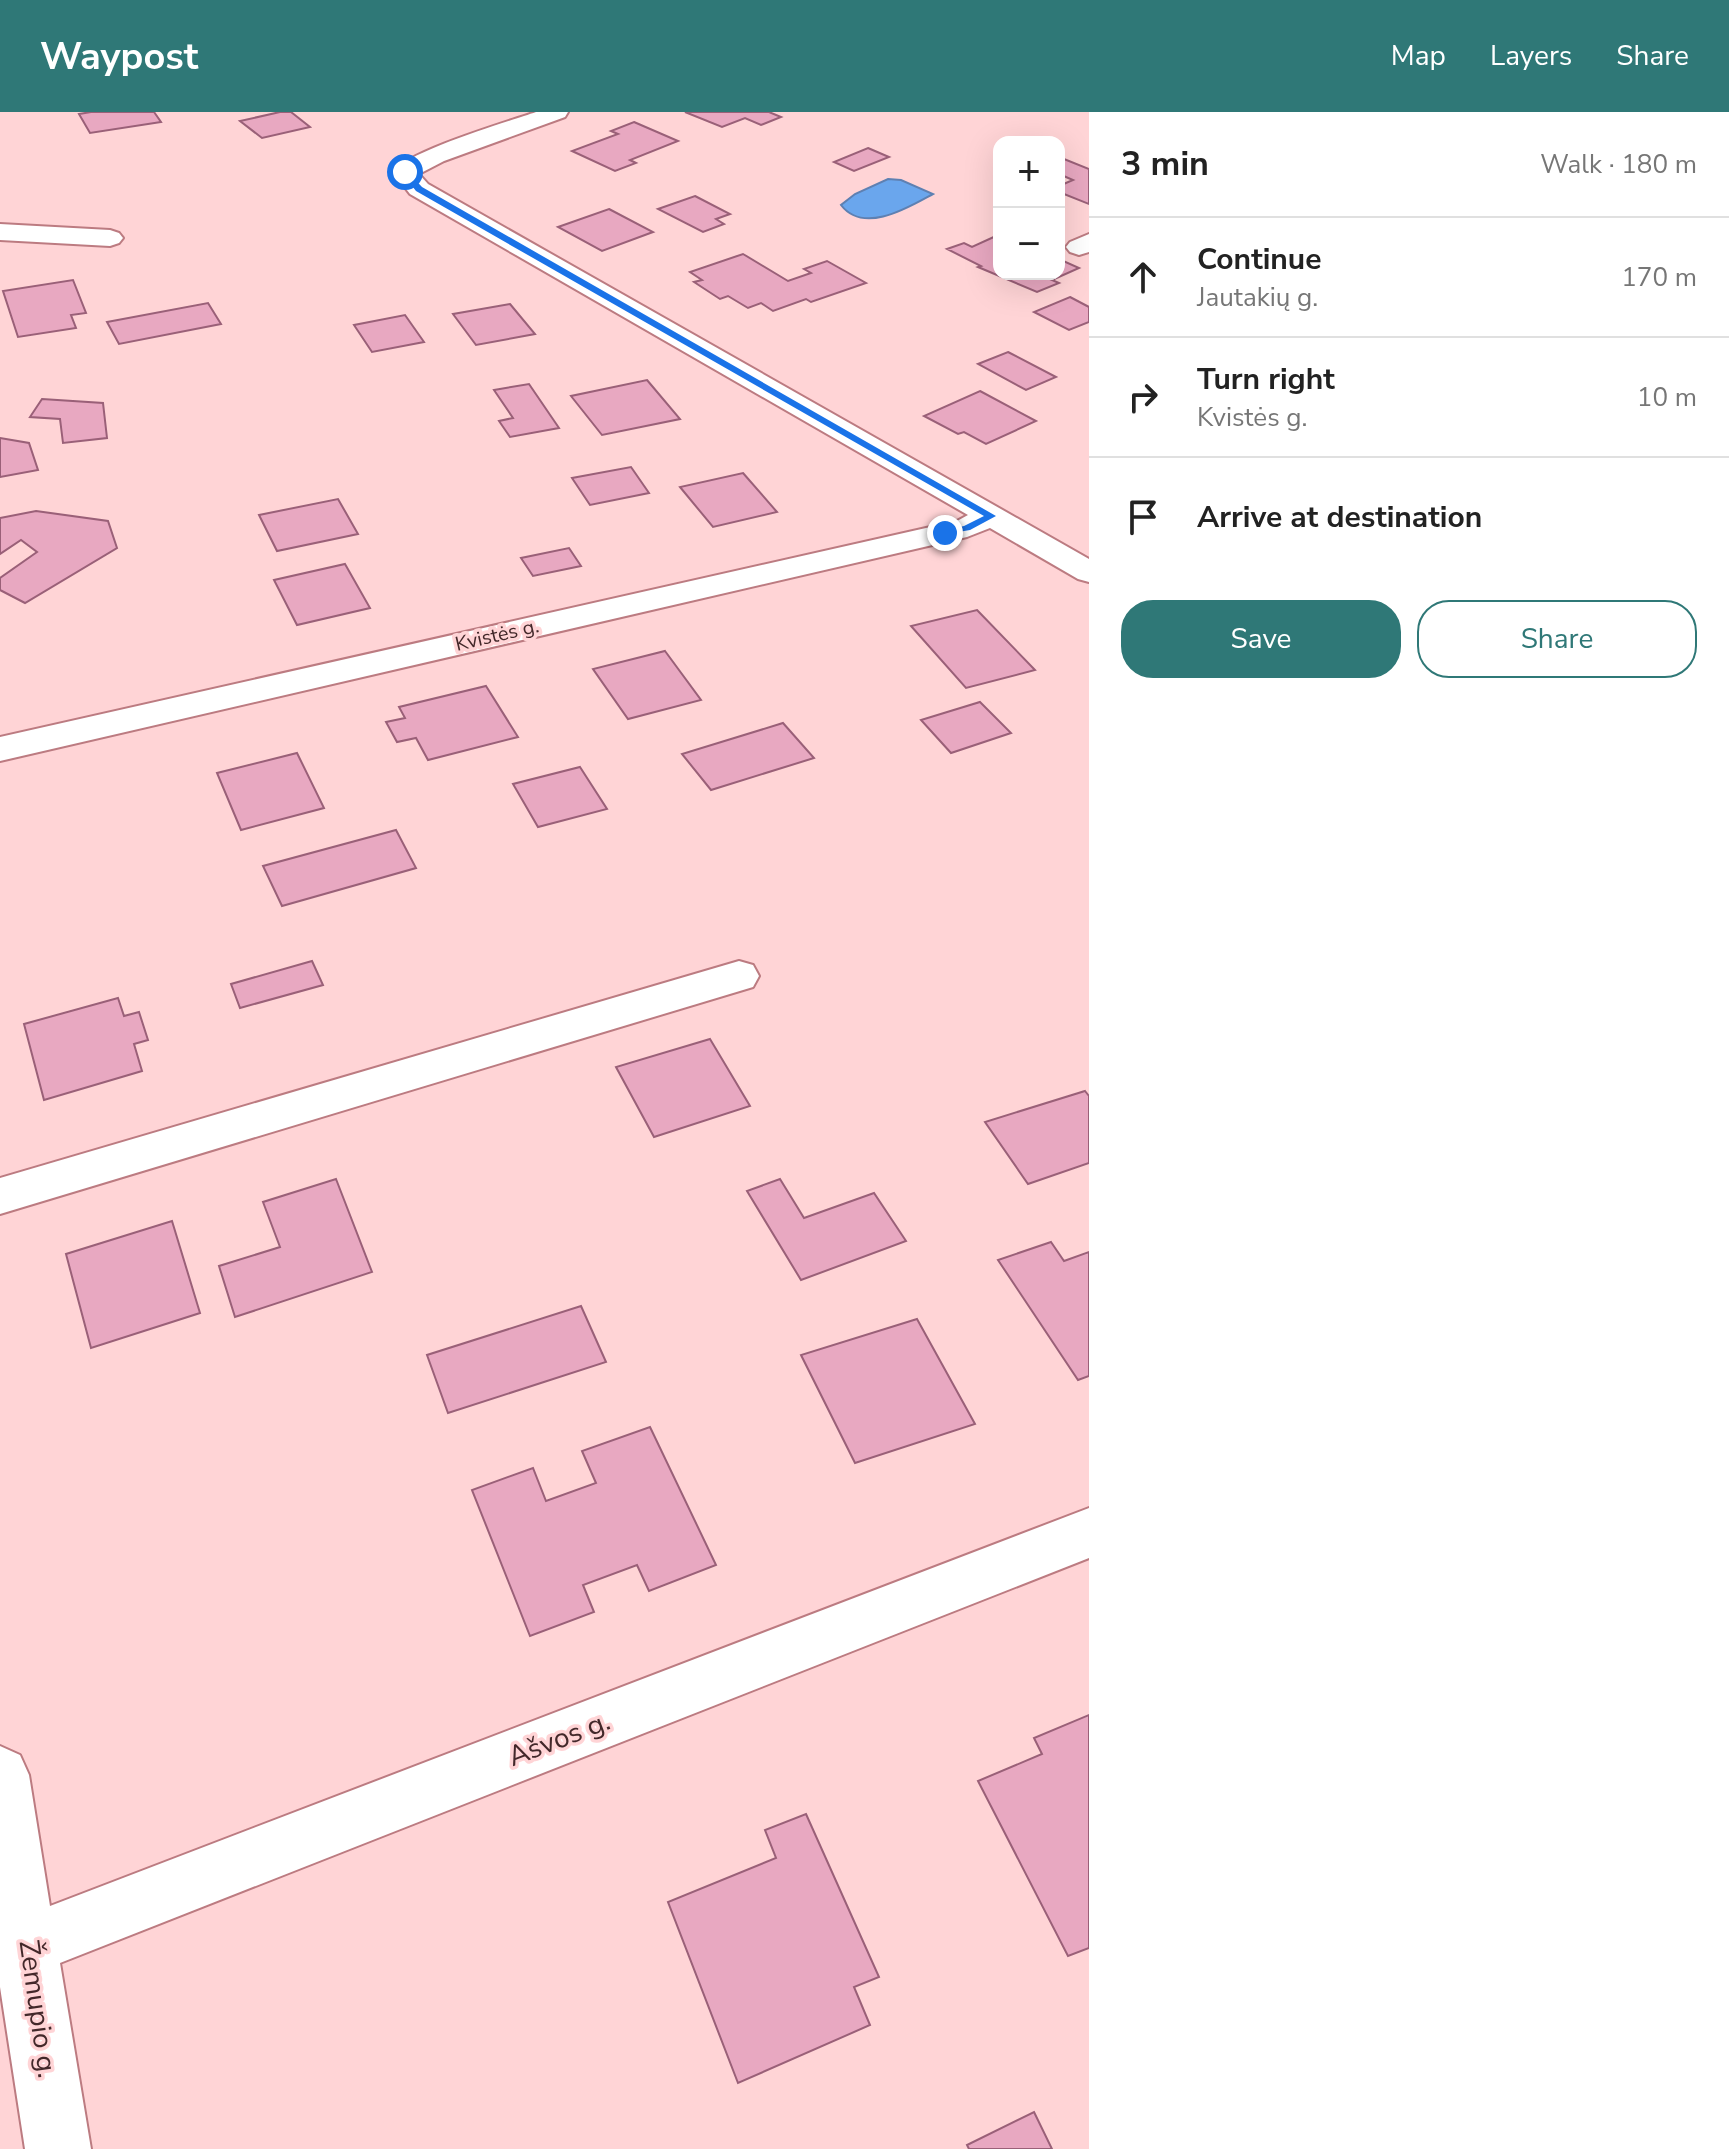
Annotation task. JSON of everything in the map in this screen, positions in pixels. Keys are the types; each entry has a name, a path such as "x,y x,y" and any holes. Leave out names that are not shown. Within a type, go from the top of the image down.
{"street":[{"path":"557,112 436,156 405,172 419,189 1089,572"},
{"path":"0,232 110,238"},
{"name":"Kvistės g.","path":"0,749 967,528 991,516"},
{"path":"0,1196 739,976"},
{"name":"Ašvos g.","path":"15,1951 1089,1533"},
{"name":"Žemupio g.","path":"0,1775 15,1951 58,2149"}],"water":[{"path":"888,179 901,180 933,194 887,216 874,218 851,214 841,205 855,194"}],"building":[{"path":"154,112 161,122 90,133 79,114"},
{"path":"291,112 310,127 262,138 240,121"},
{"path":"685,112 769,112 781,117 761,125 745,118 722,127"},
{"path":"634,122 678,141 630,160 636,163 615,171 572,151 618,134 611,131"},
{"path":"868,148 889,157 854,171 834,162"},
{"path":"1065,159 1089,169 1089,204 1065,194 1065,183 1073,180 1065,177"},
{"path":"695,196 730,214 716,219 724,224 703,232 658,209"},
{"path":"609,209 653,232 602,251 558,227"},
{"path":"993,237 993,273 947,249 964,243 972,247"},
{"path":"743,254 788,281 811,273 804,269 827,261 866,283 773,311 761,303 748,308 728,296 720,299 694,282 702,280 690,272"},
{"path":"1065,262 1079,268 1065,274"},
{"path":"73,280 86,313 71,315 76,328 18,337 3,291"},
{"path":"1009,280 1052,280 1059,283 1037,292"},
{"path":"1070,297 1089,307 1089,322 1069,330 1034,312"},
{"path":"208,303 221,324 119,344 107,322"},
{"path":"510,304 535,334 476,345 453,314"},
{"path":"405,315 424,342 372,352 354,325"},
{"path":"1008,352 1056,377 1026,390 978,364"},
{"path":"647,380 680,419 602,435 571,396"},
{"path":"529,384 559,428 510,437 499,421 513,418 494,390"},
{"path":"980,391 1036,421 986,444 964,432 958,434 924,416"},
{"path":"42,399 103,403 107,438 63,443 60,419 30,417"},
{"path":"0,438 29,443 38,470 0,477"},
{"path":"631,467 649,493 590,505 572,478"},
{"path":"743,473 777,512 713,527 680,487"},
{"path":"338,499 358,534 277,551 259,515"},
{"path":"36,511 108,521 117,548 25,603 0,590 0,578 37,552 21,540 0,554 0,518"},
{"path":"569,548 581,566 533,576 521,558"},
{"path":"345,564 370,608 297,625 274,580"},
{"path":"977,610 1035,670 966,688 911,626"},
{"path":"665,651 701,700 628,719 593,669"},
{"path":"486,686 518,737 428,760 416,738 397,742 386,722 405,718 399,707"},
{"path":"980,702 1011,733 951,753 921,720"},
{"path":"783,723 814,758 711,790 682,754"},
{"path":"297,753 324,808 241,830 217,773"},
{"path":"580,767 607,809 538,827 513,784"},
{"path":"396,830 416,868 282,906 263,866"},
{"path":"312,961 323,985 240,1008 231,984"},
{"path":"118,998 124,1016 139,1012 148,1040 134,1044 142,1071 44,1100 24,1024"},
{"path":"710,1039 750,1106 654,1137 616,1067"},
{"path":"1085,1091 1089,1096 1089,1163 1028,1184 985,1122"},
{"path":"336,1179 372,1272 235,1317 219,1266 280,1247 263,1202"},
{"path":"780,1179 804,1218 874,1193 906,1241 801,1280 747,1191"},
{"path":"172,1221 200,1313 91,1348 66,1254"},
{"path":"1051,1242 1064,1261 1089,1252 1089,1376 1078,1380 998,1260"},
{"path":"581,1306 606,1362 448,1413 427,1355"},
{"path":"917,1319 975,1424 855,1463 801,1355"},
{"path":"650,1427 716,1565 649,1591 637,1565 583,1585 594,1612 530,1636 472,1490 533,1468 546,1501 596,1483 582,1451"},
{"path":"1089,1715 1089,1948 1068,1956 978,1781 1042,1754 1034,1738"},
{"path":"806,1814 879,1977 854,1987 870,2025 738,2083 668,1902 776,1858 765,1830"},
{"path":"1034,2112 1052,2149 969,2149 967,2145"}],"route":[{"path":"405,172 419,189 991,516 967,528 945,533"}]}
